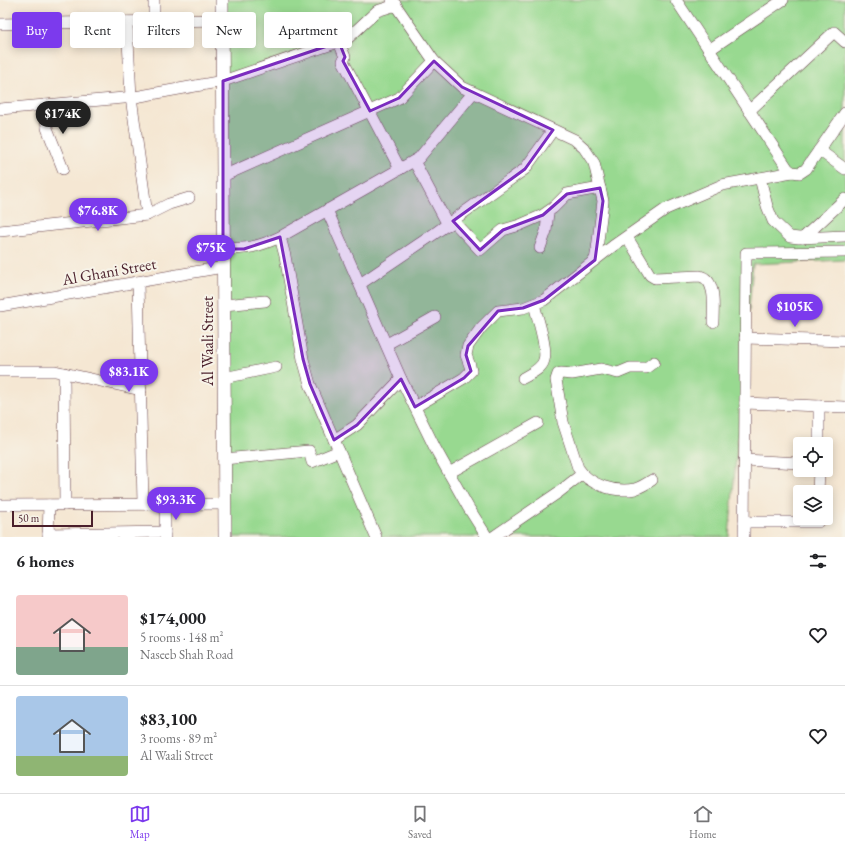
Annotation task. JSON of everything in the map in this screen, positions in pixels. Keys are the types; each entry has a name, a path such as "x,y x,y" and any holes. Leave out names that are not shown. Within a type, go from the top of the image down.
{"street":[{"path":"154,0 154,12"},
{"name":"Al Waali Street","path":"222,0 222,12"},
{"path":"676,0 788,169 792,172"},
{"path":"709,50 783,0"},
{"path":"352,34 378,11 394,2 434,61 462,87 575,140 584,148 594,163 603,201 598,249 595,260"},
{"path":"128,22 132,98 147,215"},
{"path":"0,24 133,22"},
{"path":"750,111 834,32 845,42"},
{"name":"Al Waali Street","path":"222,48 225,537"},
{"path":"0,109 132,98 223,81 321,48"},
{"path":"341,48 344,57 342,61 400,169"},
{"path":"223,176 399,98 434,61"},
{"path":"223,249 244,249 264,244 280,237 419,158 473,93"},
{"path":"45,105 47,128 63,169"},
{"path":"415,406 464,378 471,371 466,355 468,346 481,328 498,311 523,308 544,300 595,260 666,209 722,185 792,172 800,174 806,169 845,113"},
{"path":"360,284 525,169 553,130"},
{"path":"819,150 845,169"},
{"path":"414,161 450,222 480,250 503,230 520,225 548,212 567,194 600,188"},
{"path":"760,178 767,206 773,221 790,237 803,238 845,236"},
{"path":"0,231 147,215 169,204 189,198"},
{"path":"803,238 845,199"},
{"path":"327,210 387,344 401,379 449,473 487,537"},
{"path":"540,248 546,231 548,212"},
{"path":"280,237 285,256 292,304 310,384 376,537"},
{"path":"627,237 650,275 655,278 700,276 710,281 712,287 713,322"},
{"path":"744,537 746,253 845,252"},
{"name":"Al Ghani Street","path":"0,306 223,267"},
{"path":"138,282 143,504"},
{"path":"224,305 264,301"},
{"path":"523,378 539,368 544,361 544,348 534,304"},
{"path":"387,344 435,317"},
{"path":"745,338 845,341"},
{"path":"652,480 633,489 620,490 607,488 582,474 578,468 563,422 556,380 557,376 561,373 572,374 601,369 618,373 630,368 646,368 654,362"},
{"path":"224,378 276,367"},
{"path":"0,371 55,371 140,390"},
{"path":"64,373 65,505"},
{"path":"334,440 357,425 401,379"},
{"path":"744,403 845,408"},
{"path":"819,406 819,437"},
{"path":"449,473 538,423"},
{"path":"224,459 309,451 312,462 339,451"},
{"path":"744,460 793,463"},
{"path":"493,537 559,492 582,474"},
{"path":"49,505 48,535 165,535 165,504"},
{"path":"0,505 224,504"},
{"path":"744,522 793,522"}],"highlighted area":[{"path":"339,42 345,57 343,61 370,111 399,98 434,61 462,87 553,130 525,169 453,221 480,250 503,230 543,215 567,194 600,188 603,201 595,260 544,300 523,308 498,311 468,346 466,355 471,371 464,378 415,407 401,379 357,425 334,440 310,384 303,359 280,237 244,249 223,249 223,81"}],"green space":[{"path":"222,0 845,0 845,260 753,264 729,537 225,537 222,48 256,48 256,12 222,12"}]}
